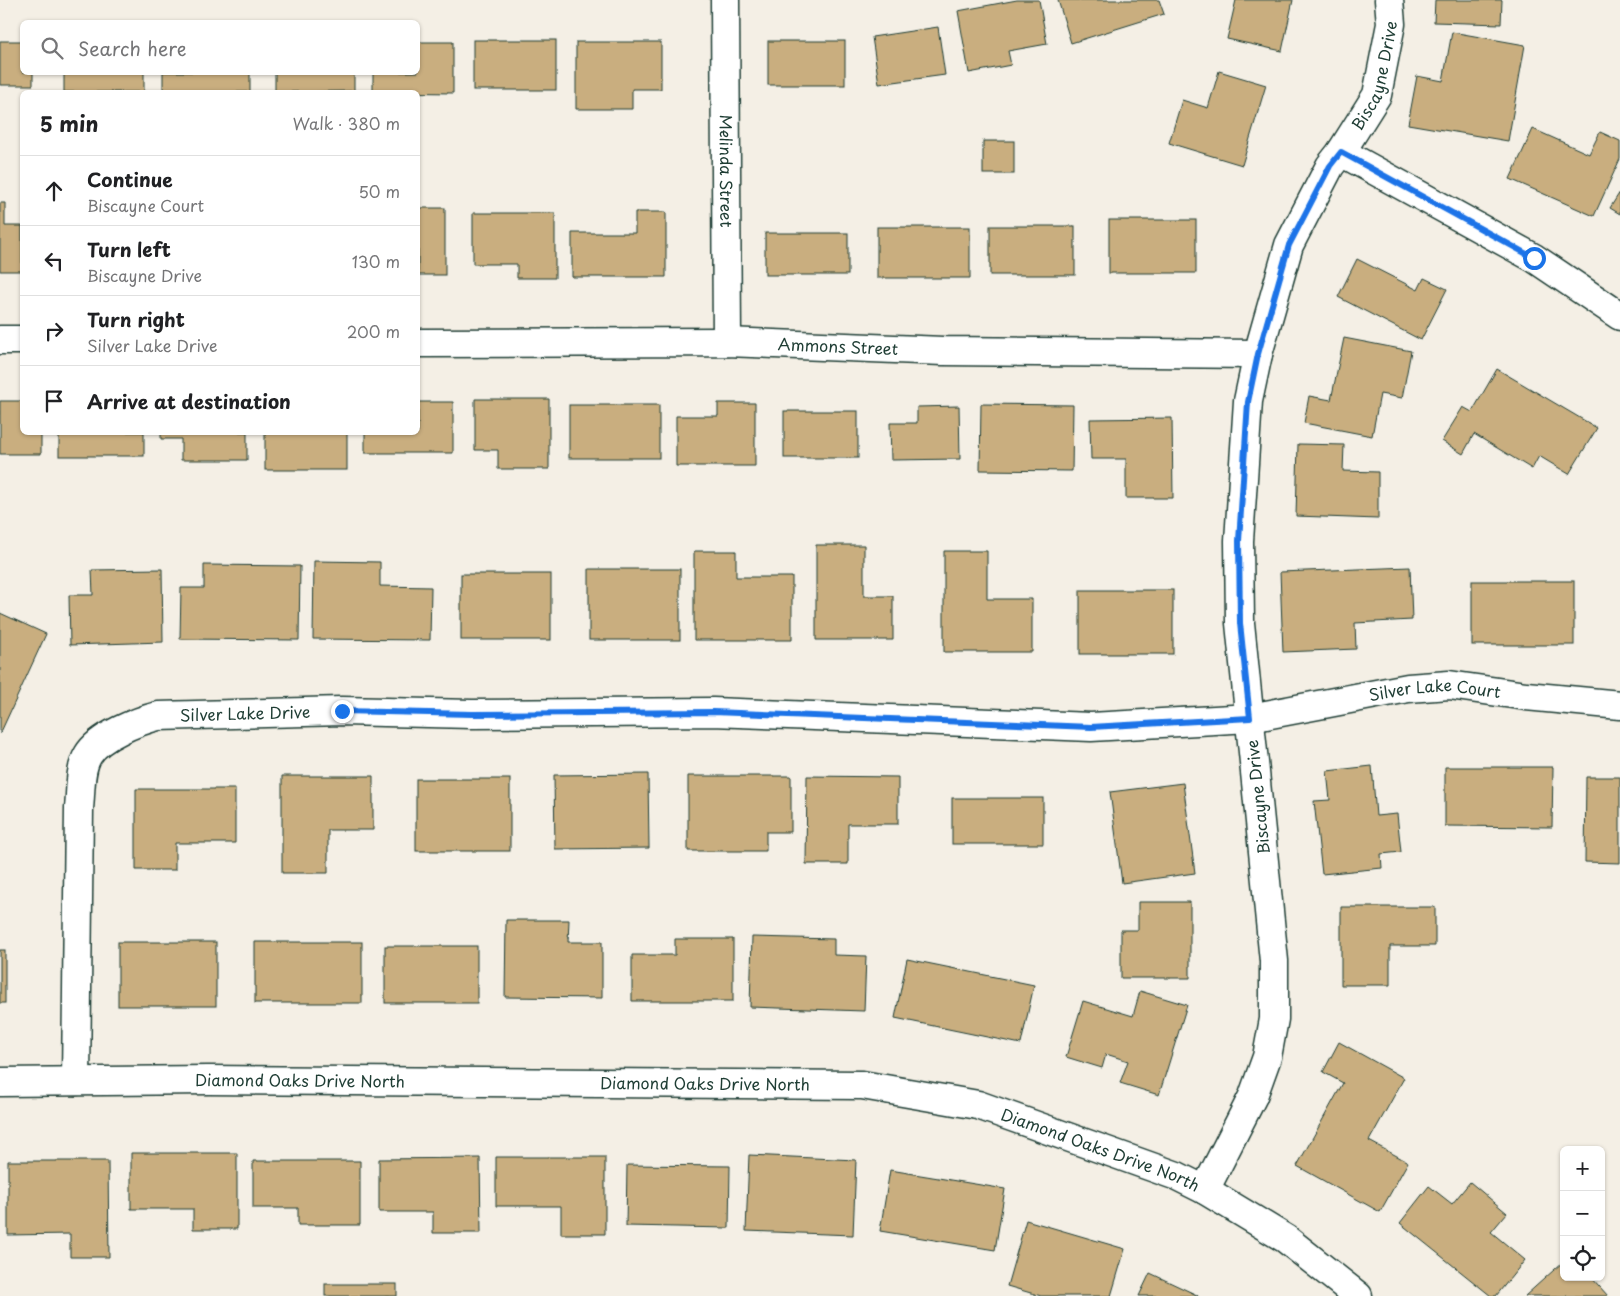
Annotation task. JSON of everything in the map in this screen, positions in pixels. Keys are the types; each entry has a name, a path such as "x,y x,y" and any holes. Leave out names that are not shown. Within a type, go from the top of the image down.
{"street":[{"name":"Melinda Street","path":"725,0 727,342"},
{"name":"Biscayne Drive","path":"1205,1190 1253,1096 1267,1057 1274,1019 1274,961 1240,623 1239,541 1248,402 1258,354 1289,245 1330,166 1377,95 1391,24 1389,0"},
{"path":"1341,152 1534,258 1620,316"},
{"path":"0,340 20,340"},
{"name":"Ammons Street","path":"420,343 727,342 943,351 1258,354"},
{"name":"Silver Lake Court","path":"1250,718 1408,688 1449,685 1526,696 1620,705"},
{"name":"Silver Lake Drive","path":"76,1081 79,808 83,770 88,754 106,738 138,721 158,716 342,711 472,714 713,712 1091,727 1250,718"},
{"name":"Diamond Oaks Drive North","path":"0,1082 209,1080 862,1085 978,1105 1177,1176 1205,1190 1286,1239 1358,1296"}],"building":[{"path":"1017,0 1039,0 1047,44 1008,51 1011,65 969,73 958,11"},
{"path":"1058,0 1159,0 1164,14 1071,43"},
{"path":"1236,0 1293,0 1282,51 1227,39"},
{"path":"1435,0 1502,0 1501,24 1434,22"},
{"path":"938,27 945,75 879,84 872,37"},
{"path":"1452,32 1525,45 1508,141 1408,124 1417,76 1443,81"},
{"path":"473,40 556,40 556,90 473,90"},
{"path":"0,41 20,41 20,75 33,75 33,85 0,85"},
{"path":"768,41 845,41 845,85 768,85"},
{"path":"420,42 453,42 453,93 420,93 420,90 373,90 373,75 420,75"},
{"path":"576,42 661,42 661,89 632,89 632,109 576,109"},
{"path":"1219,71 1266,85 1242,165 1169,143 1182,100 1208,108"},
{"path":"64,75 144,75 144,90 64,90"},
{"path":"163,75 250,75 250,90 163,90"},
{"path":"275,75 354,75 354,90 275,90"},
{"path":"1533,129 1589,154 1600,132 1620,141 1620,159 1594,216 1510,179"},
{"path":"983,141 1014,141 1014,174 983,174"},
{"path":"1620,192 1620,214 1610,208"},
{"path":"0,203 5,203 5,226 20,226 20,271 0,271"},
{"path":"420,208 445,208 445,275 420,275"},
{"path":"635,212 666,212 666,277 572,277 572,233 635,233"},
{"path":"473,213 555,213 555,278 517,278 517,264 473,264"},
{"path":"1109,220 1196,220 1196,273 1109,273"},
{"path":"990,226 1075,226 1075,275 990,275"},
{"path":"877,227 970,227 970,278 877,278"},
{"path":"765,233 848,233 848,275 765,275"},
{"path":"1357,259 1418,290 1424,278 1447,289 1421,340 1338,297"},
{"path":"1344,338 1411,351 1402,398 1380,394 1372,436 1304,423 1309,396 1331,400"},
{"path":"1497,369 1597,428 1569,474 1539,456 1532,469 1474,434 1463,454 1442,441 1463,407 1472,412"},
{"path":"475,399 549,399 549,469 498,469 498,450 475,450"},
{"path":"0,401 20,401 20,435 41,435 41,454 0,454"},
{"path":"420,402 453,402 453,453 365,453 365,435 420,435"},
{"path":"718,403 755,403 755,466 676,466 676,416 718,416"},
{"path":"981,404 1073,405 1072,471 980,470"},
{"path":"569,405 659,405 659,458 569,458"},
{"path":"959,406 960,459 891,460 890,423 917,423 917,407"},
{"path":"784,411 858,411 858,458 784,458"},
{"path":"1172,418 1173,498 1126,498 1126,459 1091,459 1090,419"},
{"path":"59,435 144,435 144,456 59,456"},
{"path":"161,435 247,435 247,460 181,460 181,439 161,439"},
{"path":"265,435 347,435 347,470 265,470"},
{"path":"1298,444 1344,445 1343,471 1378,472 1378,519 1296,516"},
{"path":"816,545 864,545 864,596 893,596 893,640 816,640"},
{"path":"694,551 736,551 736,577 792,577 792,640 694,640"},
{"path":"944,551 987,551 987,599 1032,599 1032,652 944,652"},
{"path":"314,561 380,562 380,586 431,587 430,640 313,639"},
{"path":"204,565 300,566 299,640 180,639 181,588 204,588"},
{"path":"1410,567 1412,620 1355,623 1356,649 1283,652 1280,572"},
{"path":"162,569 163,642 70,645 69,595 93,595 92,570"},
{"path":"589,569 680,569 680,640 589,640"},
{"path":"461,574 551,574 551,640 461,640"},
{"path":"1472,581 1574,581 1574,645 1472,645"},
{"path":"1080,590 1173,590 1173,654 1080,654"},
{"path":"0,613 46,634 0,734"},
{"path":"1372,766 1376,816 1397,814 1401,852 1381,854 1382,868 1322,874 1314,801 1330,800 1327,771"},
{"path":"1445,767 1553,767 1552,827 1445,826"},
{"path":"648,774 649,848 555,849 554,775"},
{"path":"282,776 373,776 373,830 328,830 328,873 282,873"},
{"path":"688,776 791,776 791,832 766,832 766,851 688,851"},
{"path":"807,776 898,777 898,824 848,824 848,864 806,864"},
{"path":"1586,777 1620,777 1620,863 1585,862"},
{"path":"416,779 510,779 510,851 416,851"},
{"path":"1183,783 1195,873 1122,883 1110,792"},
{"path":"136,789 235,789 235,843 175,843 175,870 136,870"},
{"path":"952,798 1043,798 1043,844 952,844"},
{"path":"1138,902 1190,902 1190,978 1121,978 1121,930 1138,930"},
{"path":"1341,907 1435,907 1435,946 1390,946 1390,985 1341,985"},
{"path":"506,920 569,920 568,942 602,942 602,998 505,997"},
{"path":"752,937 834,939 834,955 866,956 864,1011 750,1007"},
{"path":"675,939 733,939 733,1001 632,1001 632,955 675,955"},
{"path":"118,942 216,942 216,1006 118,1006"},
{"path":"255,942 362,942 362,1003 255,1003"},
{"path":"385,946 477,946 477,1003 385,1003"},
{"path":"0,950 5,950 5,1003 0,1003"},
{"path":"907,959 1034,985 1021,1044 895,1018"},
{"path":"1140,991 1187,1005 1159,1095 1120,1083 1128,1061 1106,1054 1102,1068 1066,1057 1083,1001 1133,1016"},
{"path":"1339,1042 1404,1078 1369,1141 1408,1162 1380,1212 1297,1166 1343,1083 1323,1072"},
{"path":"131,1153 237,1153 237,1229 193,1229 193,1209 131,1209"},
{"path":"749,1155 856,1160 853,1235 746,1231"},
{"path":"496,1157 605,1157 605,1234 561,1234 561,1206 496,1206"},
{"path":"480,1158 481,1233 433,1233 433,1212 379,1212 379,1159"},
{"path":"8,1161 108,1161 109,1257 70,1257 70,1234 8,1235"},
{"path":"253,1161 360,1161 360,1225 298,1225 298,1208 253,1208"},
{"path":"627,1165 730,1166 729,1228 626,1226"},
{"path":"890,1170 1005,1189 995,1250 880,1231"},
{"path":"1470,1182 1507,1213 1491,1232 1525,1260 1496,1296 1491,1296 1400,1223 1429,1186 1452,1204"},
{"path":"1026,1220 1125,1249 1111,1296 1041,1296 1007,1286"},
{"path":"1560,1265 1560,1281 1595,1281 1608,1296 1525,1296"},
{"path":"1150,1273 1199,1296 1139,1296"},
{"path":"325,1284 397,1284 397,1296 325,1296"}],"route":[{"path":"342,711 472,714 713,712 1091,727 1250,718 1240,623 1239,541 1248,402 1258,354 1289,245 1330,166 1341,152 1534,258"}]}
